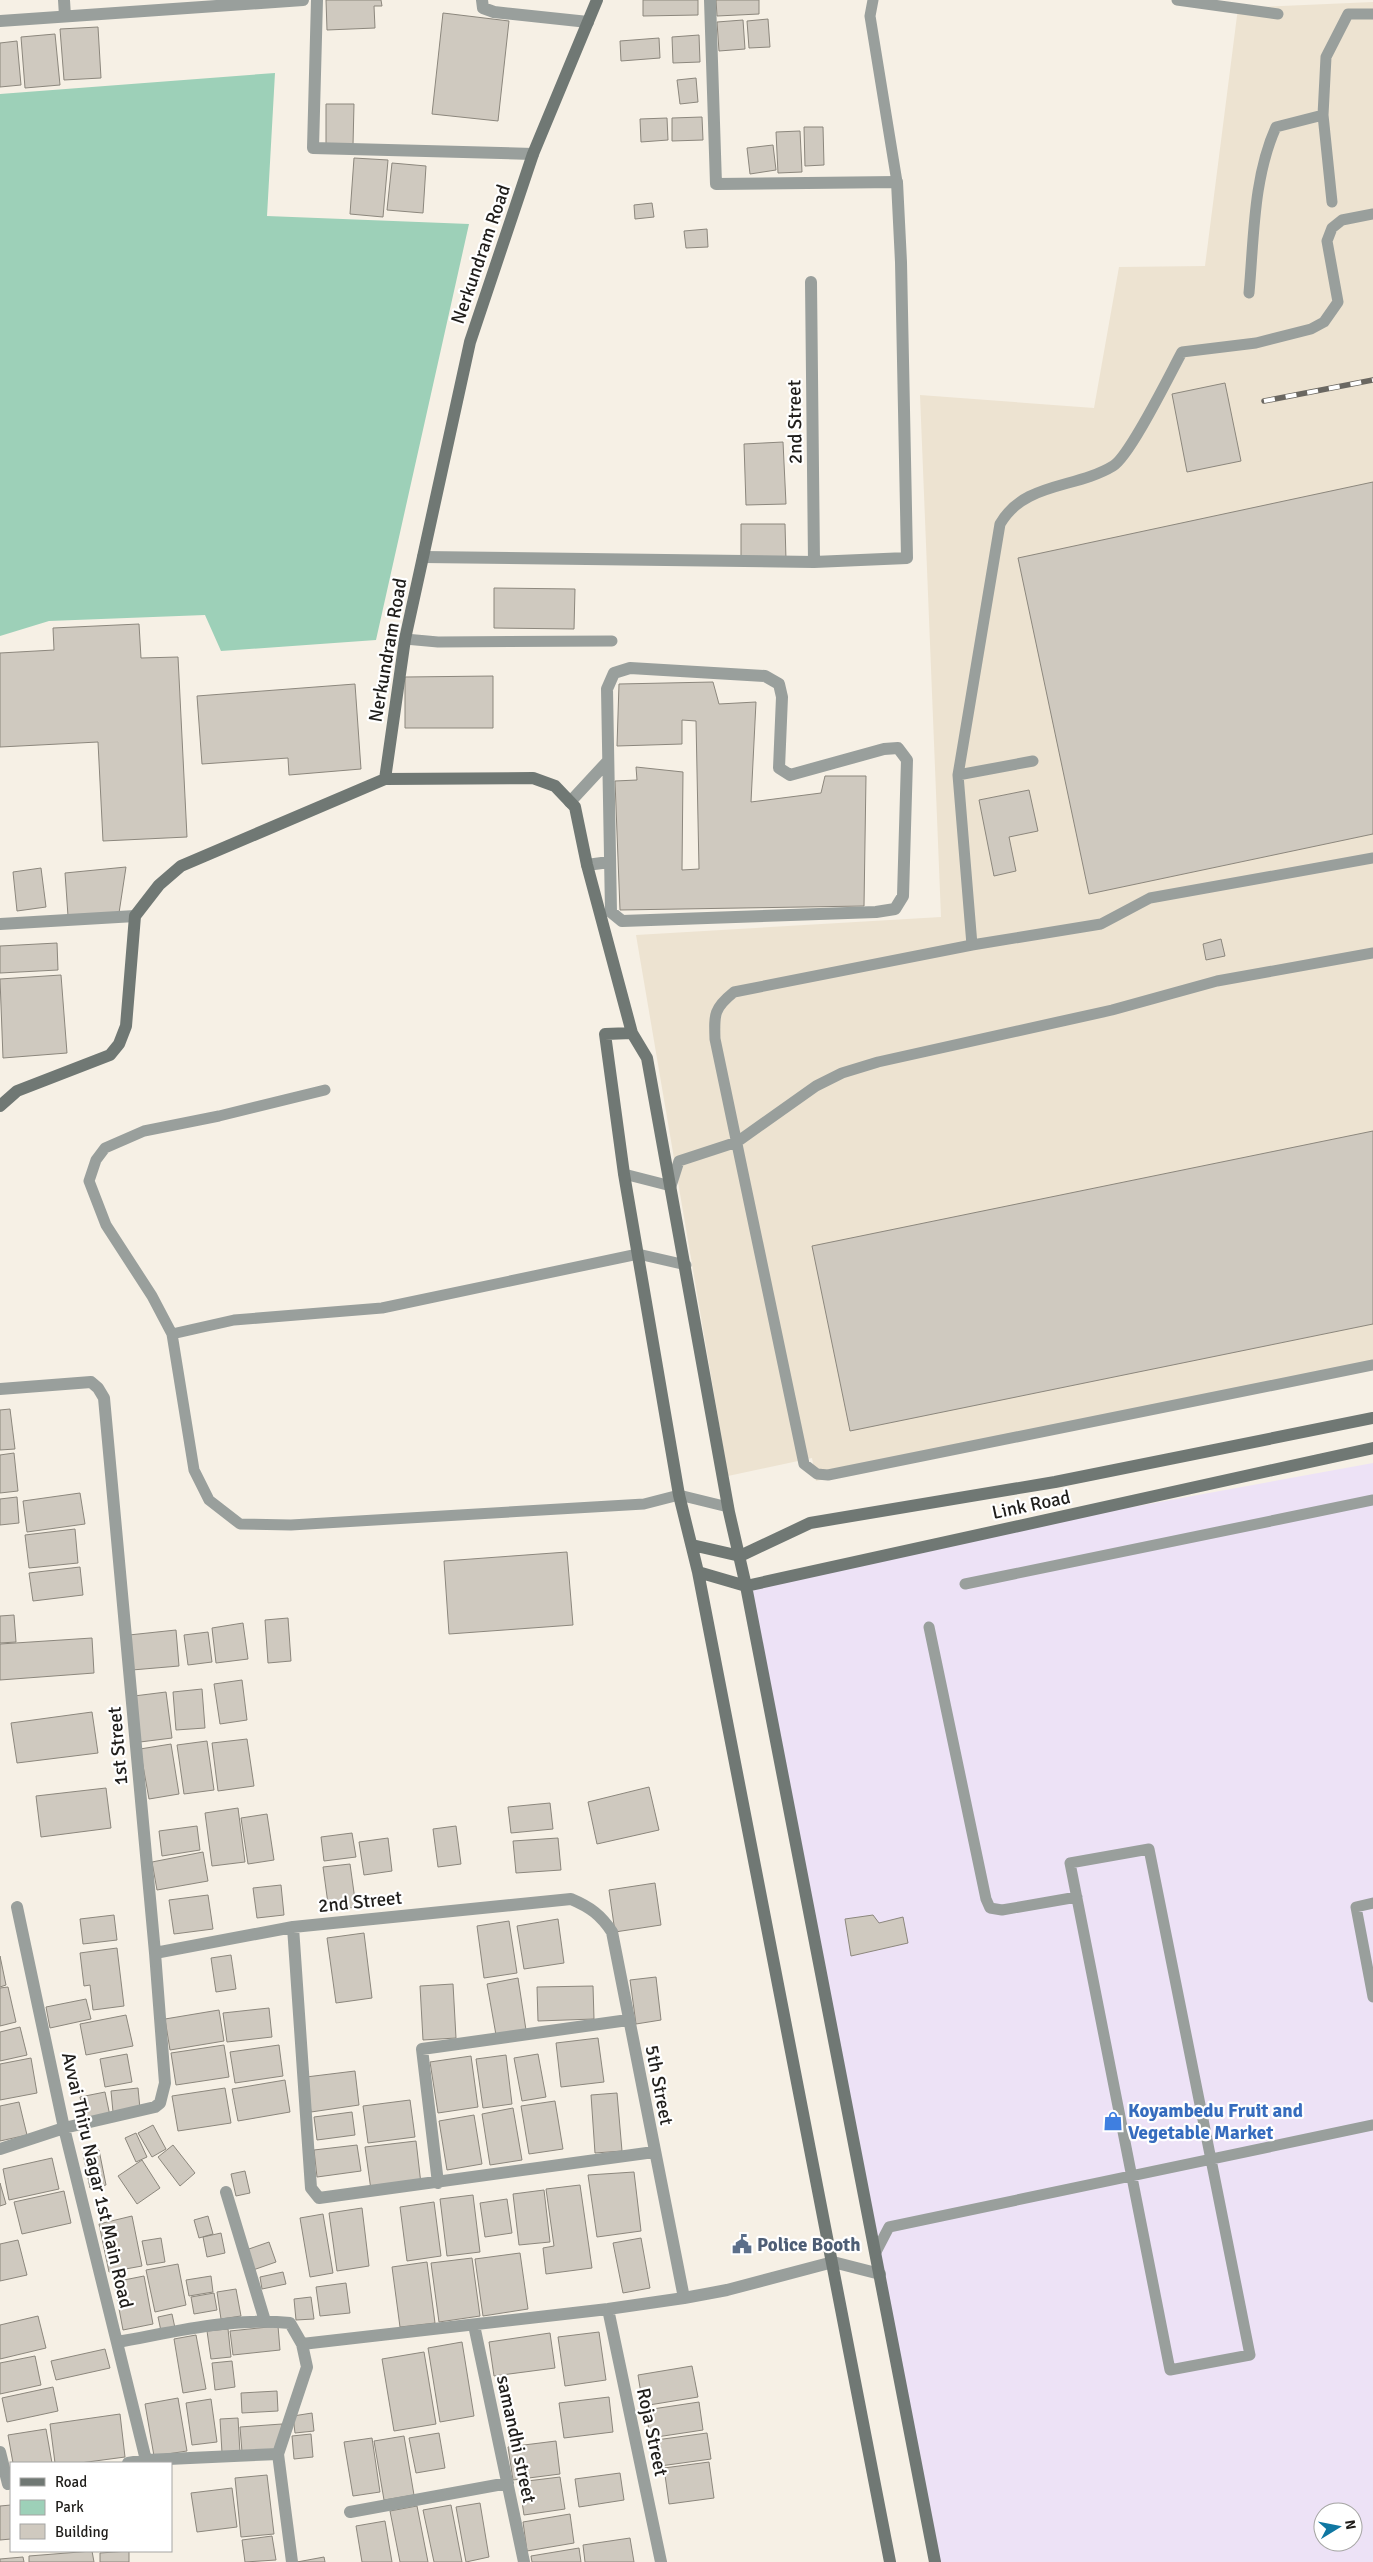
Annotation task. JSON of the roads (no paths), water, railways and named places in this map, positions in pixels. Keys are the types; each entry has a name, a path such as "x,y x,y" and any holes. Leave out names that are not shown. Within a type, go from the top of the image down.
{"street":[{"path":"64,0 65,16"},
{"path":"0,21 183,4 303,0"},
{"path":"318,0 313,148 533,154"},
{"path":"482,0 483,8 494,12 588,22"},
{"name":"Nerkundram Road","path":"385,779 405,638 470,342 533,154 597,0"},
{"path":"423,557 814,562 907,558 897,182 716,184 710,0"},
{"name":"2nd Street","path":"811,282 814,562"},
{"path":"630,668 765,676 779,684 782,696 779,768 790,775 884,749 898,748 907,760 903,896 895,909 876,912 622,921 611,912 608,761 608,689 614,673 630,668"},
{"path":"570,802 608,761"},
{"path":"0,1106 17,1091 110,1055 119,1044 126,1026 135,916 159,885 181,866 385,779 534,778 555,786 575,808 587,865 632,1033 647,1058 686,1265 728,1507 746,1586 935,2562"},
{"path":"587,865 609,862"},
{"path":"0,924 135,916"},
{"path":"632,1033 605,1034 624,1174 679,1495 698,1572 759,1894 834,2262 890,2562"},
{"name":"1st Street","path":"0,1388 91,1382 98,1388 104,1398 155,1953 165,2083 160,2103 154,2107 64,2128"},
{"path":"692,1545 740,1556 810,1523 1054,1482 1373,1418"},
{"name":"Link Road","path":"698,1572 746,1586 1373,1448"},
{"name":"2nd Street","path":"155,1953 294,1927 571,1899"},
{"name":"5th Street","path":"571,1899 590,1908 604,1919 612,1932 684,2298"},
{"name":"Avvai Thiru Nagar 1st Main Road","path":"17,1907 64,2128 146,2460"},
{"path":"294,1927 311,2188 319,2198 654,2152"},
{"path":"438,2183 422,2049 628,2020"},
{"path":"0,2149 64,2128"},
{"path":"226,2192 265,2321"},
{"path":"302,2344 608,2309 684,2298 727,2290 834,2262 880,2274"},
{"name":"Roja Street","path":"608,2309 661,2562"},
{"path":"117,2342 181,2331 265,2321 290,2323 302,2344 308,2367 278,2454 292,2562"},
{"name":"samandhi street","path":"474,2324 524,2562"},
{"path":"0,2452 6,2485"},
{"path":"134,2462 278,2454"},
{"path":"350,2512 508,2483"}],"lane":[{"path":"873,0 870,16 897,182"},
{"path":"1177,0 1278,14"},
{"path":"1332,202 1323,115 1326,57 1348,14 1373,14"},
{"path":"1249,293 1258,194 1265,151 1276,127 1323,115"},
{"path":"972,945 958,775 996,541 1000,524 1007,510 1021,498 1114,466 1133,442 1182,352 1256,343 1311,329 1324,322 1338,302 1327,241 1332,228 1342,220 1373,214"},
{"path":"405,638 438,642 612,641"},
{"path":"958,775 1033,761"},
{"path":"1373,858 1150,898 1100,924 972,945 734,992 720,1003 715,1014 715,1039 804,1464 817,1474 838,1473 1373,1365"},
{"path":"624,1174 671,1186 679,1161 737,1142 816,1086 842,1073 878,1062 1112,1010 1217,981 1373,953"},
{"path":"324,1090 219,1116 144,1131 106,1148 96,1160 89,1181 106,1225 152,1296 172,1334 194,1470 208,1500 240,1524 291,1525 644,1504 679,1495 728,1507"},
{"path":"172,1334 234,1320 382,1308 447,1293 513,1282 638,1254 686,1265"},
{"path":"965,1584 1373,1500"},
{"path":"929,1627 986,1898 990,1908 1002,1910 1077,1897"},
{"path":"1149,1849 1211,2158 1250,2355 1170,2370 1070,1863 1149,1849"},
{"path":"1373,1903 1356,1907 1373,1997"},
{"path":"876,2252 889,2226 1373,2125"}],"railway":[{"path":"1264,401 1373,380"}],"place":[{"name":"Koyambedu Fruit and Vegetable Market","path":"1113,2121"},
{"name":"Police Booth","path":"742,2244"}]}
